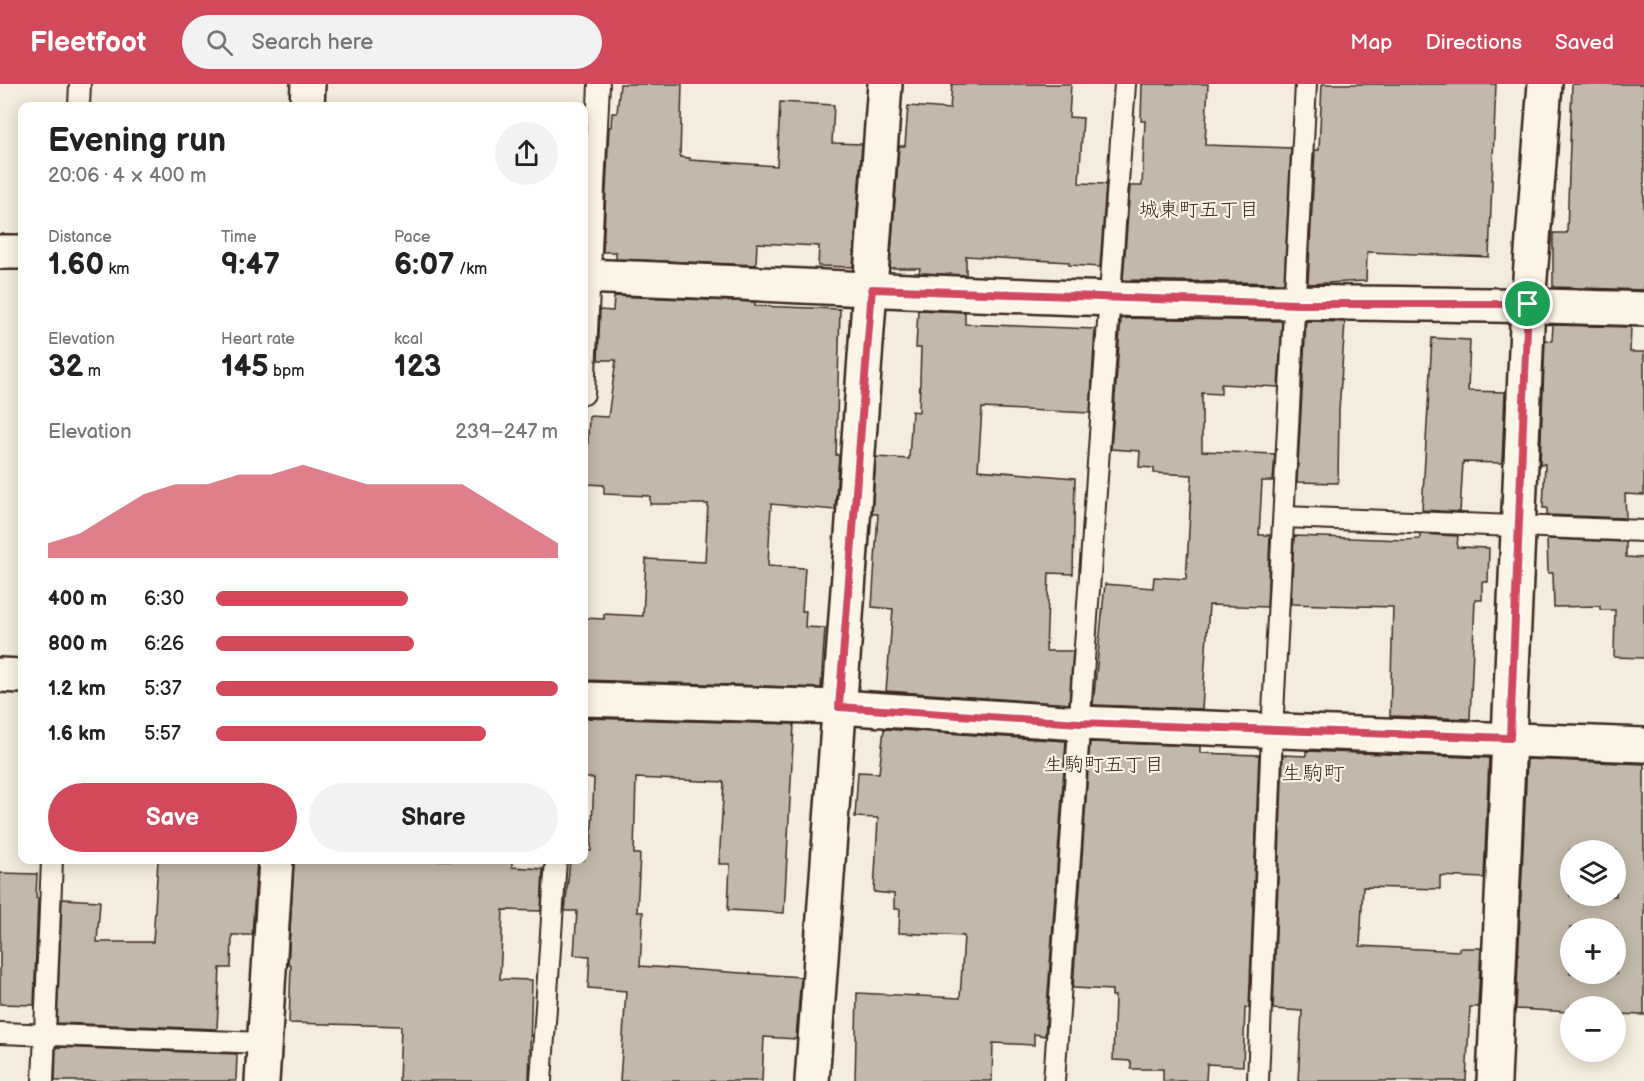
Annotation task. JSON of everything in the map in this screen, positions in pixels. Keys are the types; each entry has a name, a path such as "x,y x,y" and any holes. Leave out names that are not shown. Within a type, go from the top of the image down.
{"street":[{"path":"307,102 308,84"},
{"path":"812,1081 872,289 885,84"},
{"path":"1494,1081 1528,304 1545,84"},
{"path":"0,252 18,252"},
{"path":"588,276 1110,299 1296,304 1528,304 1644,309"},
{"path":"0,675 18,676"},
{"path":"588,699 839,707 1079,723 1272,732 1510,738 1644,745"},
{"path":"262,1081 276,864"}],"lane":[{"path":"79,102 80,84"},
{"path":"588,260 599,84"},
{"path":"1054,1081 1125,84"},
{"path":"1258,1081 1272,732 1306,84"},
{"path":"1284,517 1518,524 1644,531"},
{"path":"43,1081 52,864"},
{"path":"541,1081 556,864"},
{"path":"0,1033 264,1043"}],"building":[{"path":"620,84 682,84 680,157 690,158 690,160 777,166 780,102 834,105 832,143 862,144 853,267 818,266 819,246 757,243 756,265 616,259 616,252 603,252 609,127 611,127 612,113 617,113"},
{"path":"952,84 1071,84 1069,117 1083,118 1079,183 1106,184 1100,267 1069,265 1069,262 966,256 966,275 919,273 920,268 890,268 899,146 905,146 908,106 950,109"},
{"path":"1142,84 1208,84 1205,145 1291,148 1284,283 1123,280 1130,186 1142,186 1145,121 1141,121"},
{"path":"1322,84 1496,84 1489,257 1367,252 1366,281 1308,284 1315,150 1319,150"},
{"path":"1572,84 1644,84 1644,290 1553,287 1553,233 1567,233"},
{"path":"614,296 755,302 755,306 840,309 836,455 839,455 835,510 771,504 768,566 805,568 802,611 806,611 805,627 825,628 821,688 588,680 588,618 604,619 604,614 643,616 646,559 705,562 708,504 650,504 650,496 604,494 604,485 588,484 589,416 608,417 616,360 598,360 600,310 613,311"},
{"path":"918,310 965,312 965,324 1095,329 1090,413 982,408 978,470 1075,478 1073,574 1049,573 1046,651 1073,651 1069,704 886,691 893,609 872,607 878,514 872,514 876,457 909,459 912,411 919,412 921,348 916,348"},
{"path":"1121,318 1282,321 1278,387 1221,384 1221,394 1202,393 1202,451 1275,454 1273,481 1262,481 1259,535 1270,535 1267,607 1209,605 1202,709 1093,705 1105,584 1153,588 1154,577 1186,579 1192,475 1154,473 1154,468 1139,467 1140,451 1111,449"},
{"path":"1306,321 1345,322 1339,411 1338,483 1297,482"},
{"path":"1553,325 1631,327 1630,352 1644,352 1644,495 1625,494 1626,518 1547,515 1547,508 1543,508 1545,464 1540,464 1545,340 1552,341"},
{"path":"1432,338 1470,340 1468,391 1505,392 1502,463 1463,462 1460,512 1422,510"},
{"path":"1420,534 1458,536 1457,547 1489,548 1488,582 1482,582 1482,600 1475,600 1470,719 1390,716 1393,607 1291,604 1294,536 1404,540 1420,539"},
{"path":"1547,539 1626,542 1626,557 1644,558 1644,658 1614,657 1615,610 1600,610 1600,606 1554,607 1553,573 1548,573"},
{"path":"588,718 794,724 784,913 728,910 730,864 719,864 724,782 636,778 634,854 640,854 637,912 643,912 640,966 801,977 796,1039 764,1037 762,1081 620,1081 626,991 588,988 590,956 574,955 577,911 565,911 570,864 588,864 588,851 591,851 594,778 588,778"},
{"path":"884,729 1066,741 1045,1036 1034,1034 1034,1045 993,1043 992,1081 855,1081 857,993 960,998 964,936 899,933 900,909 894,909 894,894 874,892 878,818 855,817 858,772 879,773"},
{"path":"1090,742 1200,746 1200,753 1259,755 1249,1008 1245,1008 1243,1066 1207,1064 1206,1081 1163,1081 1163,1069 1131,1069 1131,1061 1113,1060 1115,996 1112,996 1112,990 1073,988"},
{"path":"1306,751 1489,758 1484,878 1440,876 1440,889 1363,887 1360,946 1459,951 1459,948 1481,948 1478,1007 1470,1007 1466,1081 1298,1081 1302,1011 1273,1009 1283,755 1306,756"},
{"path":"1527,759 1644,764 1644,1015 1626,1014 1626,996 1560,996 1560,1011 1516,1009"},
{"path":"158,864 257,864 252,935 232,935 231,968 220,968 217,1029 57,1023 62,899 100,901 97,942 153,942"},
{"path":"294,864 512,864 512,867 543,869 541,911 503,910 500,979 532,980 529,1081 399,1081 401,1026 289,1023 291,965 288,965"},
{"path":"0,873 37,874 34,1005 0,1004"},
{"path":"56,1047 237,1054 236,1081 55,1081"}],"district":[{"name":"城東町五丁目","path":"1199,209"},
{"name":"生駒町五丁目","path":"1104,764"},
{"name":"生駒町","path":"1313,773"}],"route":[{"path":"872,289 1296,304 1528,304 1510,738 1272,732 1079,723 839,707 872,289"}]}
